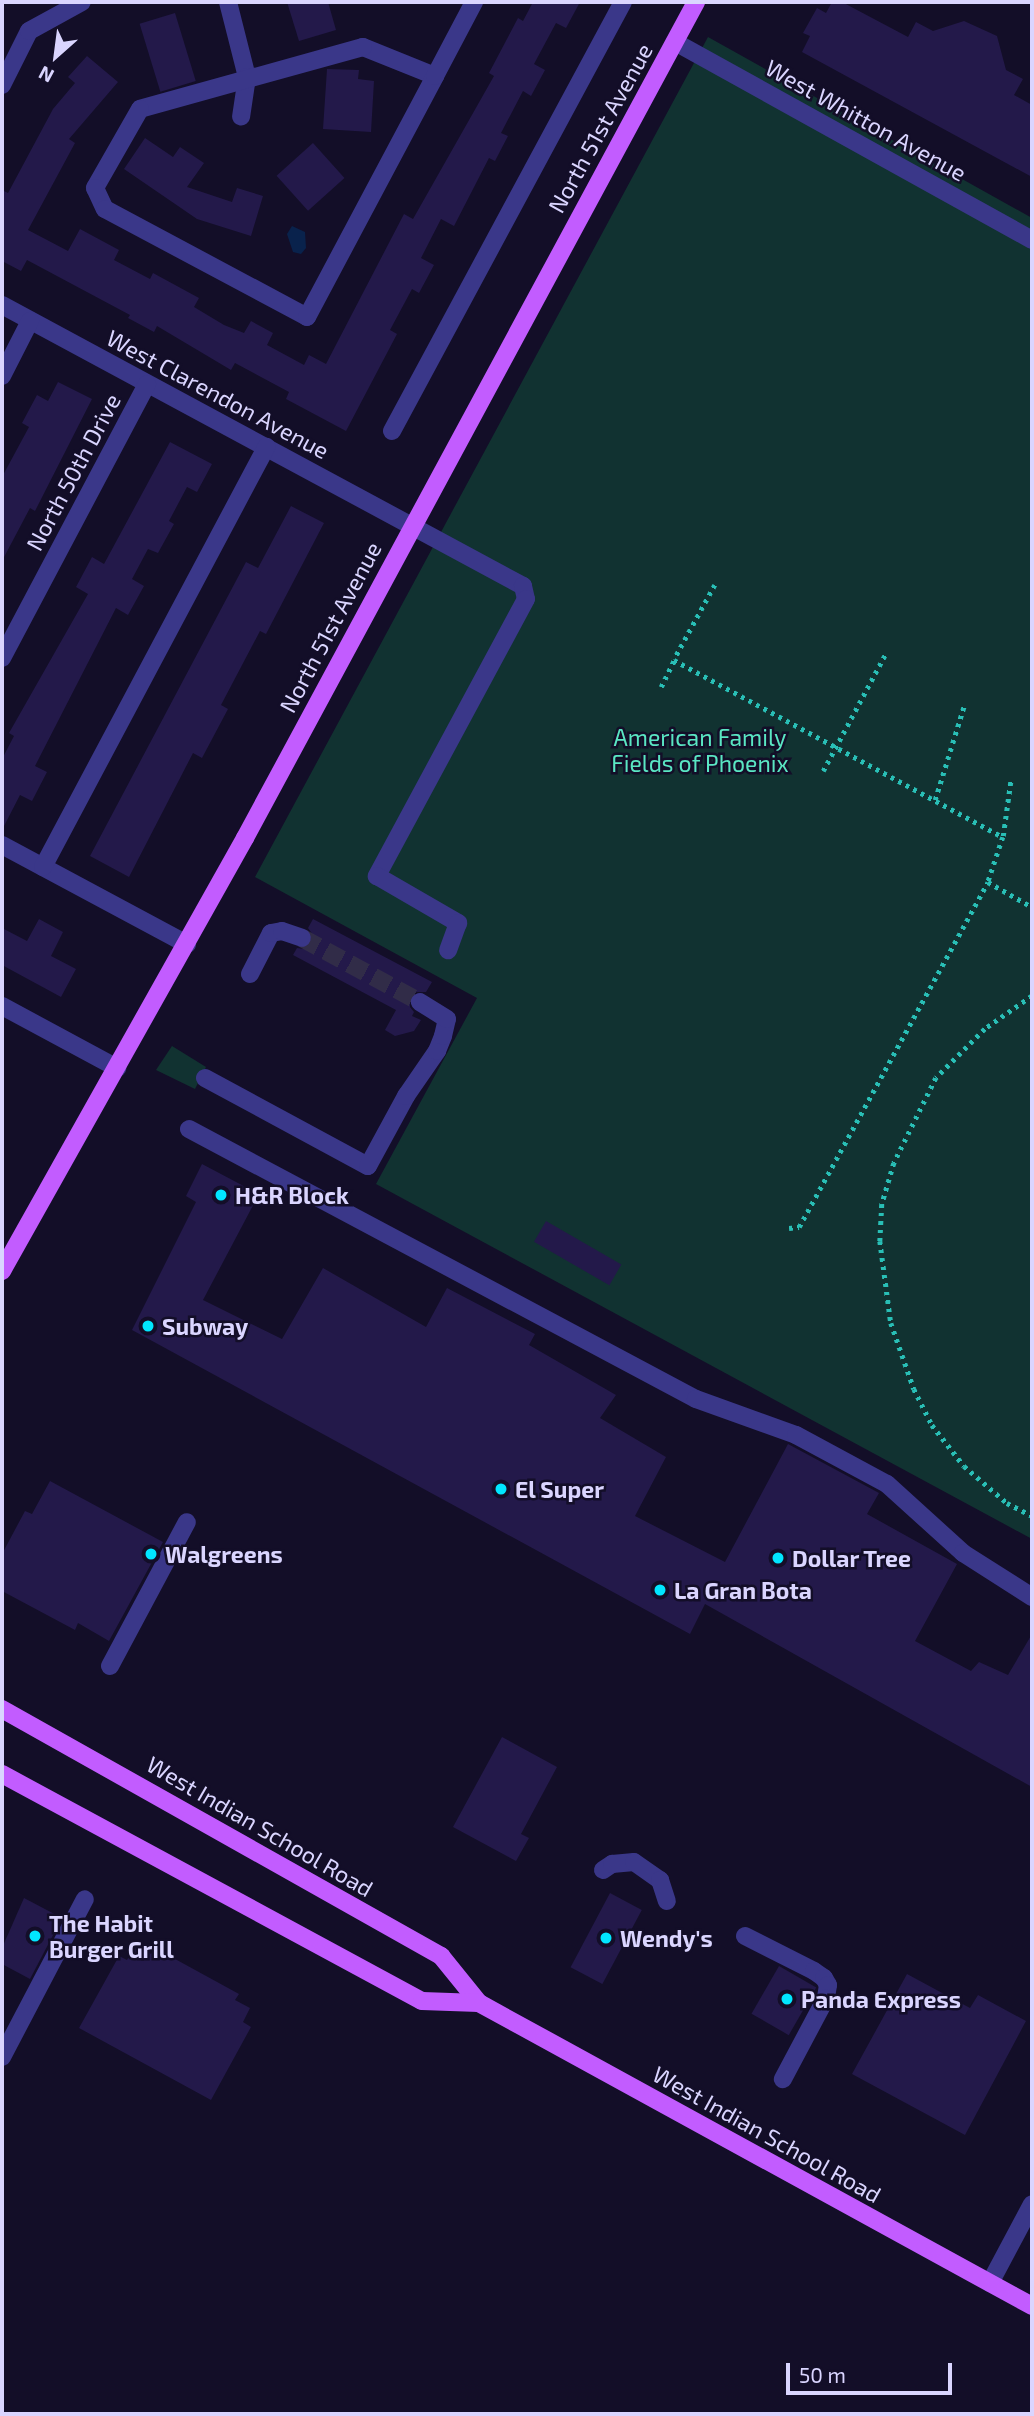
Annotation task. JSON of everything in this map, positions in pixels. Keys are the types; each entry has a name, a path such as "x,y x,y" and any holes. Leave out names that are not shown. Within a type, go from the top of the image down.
{"main road":[{"name":"North 51st Avenue","path":"2,1271 187,944 696,2"},
{"name":"West Indian School Road","path":"2,1709 441,1956 479,2003 1032,2306"},
{"name":"West Indian School Road","path":"2,1774 422,2001 479,2003"}],"street":[{"path":"2,85 29,31 82,2"},
{"path":"228,2 247,78 241,117"},
{"path":"435,76 363,47 140,109 95,188 105,209 307,317 435,76 474,2"},
{"name":"North 51st Avenue","path":"392,431 623,2"},
{"name":"West Whitton Avenue","path":"675,42 1032,240"},
{"name":"West Clarendon Avenue","path":"2,305 523,586 526,599 377,876 458,923 448,950"},
{"path":"2,376 30,321"},
{"name":"North 50th Drive","path":"2,658 148,384"},
{"path":"43,867 266,447"},
{"path":"2,845 187,944"},
{"path":"250,974 271,933 282,931 302,939"},
{"path":"205,1078 368,1166 405,1096 437,1051 443,1036 447,1020 420,1002"},
{"path":"2,1006 117,1068"},
{"path":"189,1129 696,1399 796,1435 887,1484 963,1553 1032,1597"},
{"path":"110,1666 187,1522"},
{"path":"603,1870 612,1864 634,1862 641,1865 660,1880 667,1901"},
{"path":"2,2057 85,1899"},
{"path":"745,1936 814,1971 824,1978 828,1985 826,1998 783,2079"},
{"path":"990,2283 1032,2204"}],"path":[{"path":"661,687 715,585"},
{"path":"824,771 885,655"},
{"path":"674,660 1003,836"},
{"path":"935,800 964,706"},
{"path":"789,1228 799,1227 988,882 1003,836 1010,778"},
{"path":"988,882 1032,907"},
{"path":"1032,996 985,1029 936,1078 894,1163 882,1204 880,1241 891,1323 914,1389 932,1425 964,1466 1007,1503 1032,1516"}],"green space":[{"name":"American Family Fields of Phoenix","path":"708,37 1032,218 1032,1539 376,1184 477,998 255,877"},
{"path":"172,1046 206,1067 195,1089 156,1070"}],"water":[{"path":"292,226 305,232 306,248 301,254 293,252 287,234"}],"building":[{"path":"287,2 328,2 336,30 299,41"},
{"path":"533,2 580,2 566,28 556,23 534,64 545,70 531,96 523,91 501,133 508,136 495,161 489,158 454,226 441,219 421,258 434,265 419,293 412,289 390,330 397,334 346,431 286,399 289,392 235,363 231,370 157,326 154,332 128,318 130,315 27,260 21,271 2,261 2,190 8,193 53,109 75,83 68,77 87,56 118,82 69,139 75,143 28,230 68,251 80,229 119,250 114,260 150,279 153,273 199,298 194,307 224,325 244,333 251,321 273,333 267,345 304,365 309,355 326,364 404,214 413,219 494,76 489,73 518,18 523,21"},
{"path":"832,2 842,2 908,37 916,22 933,31 964,21 997,36 1006,70 1023,79 1014,95 1032,105 1032,177 802,52 810,36 803,33 817,8 826,13"},
{"path":"175,13 196,81 160,92 140,24"},
{"path":"327,69 359,70 358,79 374,81 371,132 323,129"},
{"path":"145,138 173,157 180,147 204,163 187,187 232,202 237,188 263,196 251,236 197,219 124,169"},
{"path":"313,143 344,178 308,211 277,176"},
{"path":"58,382 92,399 35,511 30,508 2,561 2,477 29,427 22,423 37,395 48,401"},
{"path":"170,442 212,464 197,492 187,487 169,521 174,524 158,553 148,549 132,579 144,586 128,615 116,608 35,766 47,772 32,801 20,795 2,830 2,759 14,736 9,733 88,594 76,587 92,557 104,564"},
{"path":"291,506 324,523 266,634 260,631 221,705 228,709 202,758 193,753 129,877 90,856 246,562 258,568"},
{"path":"39,919 63,932 51,956 76,969 61,997 2,965 2,928 27,941"},
{"path":"313,919 432,982 426,992 415,992 410,997 410,1007 414,1012 412,1016 421,1020 414,1031 395,1036 385,1030 396,1010 293,955 297,948 305,949 312,942 313,935 308,928"},
{"path":"202,1164 259,1194 203,1300 282,1339 323,1268 426,1327 447,1288 535,1334 529,1345 616,1395 600,1418 666,1457 635,1516 725,1562 788,1444 879,1493 867,1514 957,1564 915,1641 971,1671 979,1662 1008,1675 1032,1634 1032,1787 705,1604 690,1634 132,1330 196,1202 186,1196"},
{"path":"546,1221 621,1264 609,1285 534,1242"},
{"name":"Walgreens","path":"50,1481 163,1542 109,1641 78,1623 75,1630 2,1591 2,1554 25,1511 32,1514"},
{"path":"502,1737 557,1767 521,1834 529,1838 516,1861 453,1827"},
{"name":"Wendy's","path":"610,1893 642,1910 602,1984 571,1967"},
{"name":"The Habit Burger Grill","path":"24,1898 62,1918 30,1979 2,1964 2,1948"},
{"path":"135,1945 151,1954 155,1948 239,1994 235,2000 250,2008 243,2022 251,2027 211,2100 79,2028 119,1956 127,1960"},
{"name":"Panda Express","path":"779,1966 816,1987 789,2035 752,2014"},
{"path":"907,1974 970,2008 978,1995 1026,2021 965,2135 852,2074"}],"tunnel":[{"path":"302,938 420,1002"}],"place":[{"name":"H&R Block","path":"221,1195"},
{"name":"Subway","path":"148,1326"},
{"name":"El Super","path":"501,1489"},
{"name":"Walgreens","path":"151,1554"},
{"name":"Dollar Tree","path":"778,1558"},
{"name":"La Gran Bota","path":"660,1590"},
{"name":"The Habit Burger Grill","path":"35,1936"},
{"name":"Wendy's","path":"606,1938"},
{"name":"Panda Express","path":"787,1999"}]}
